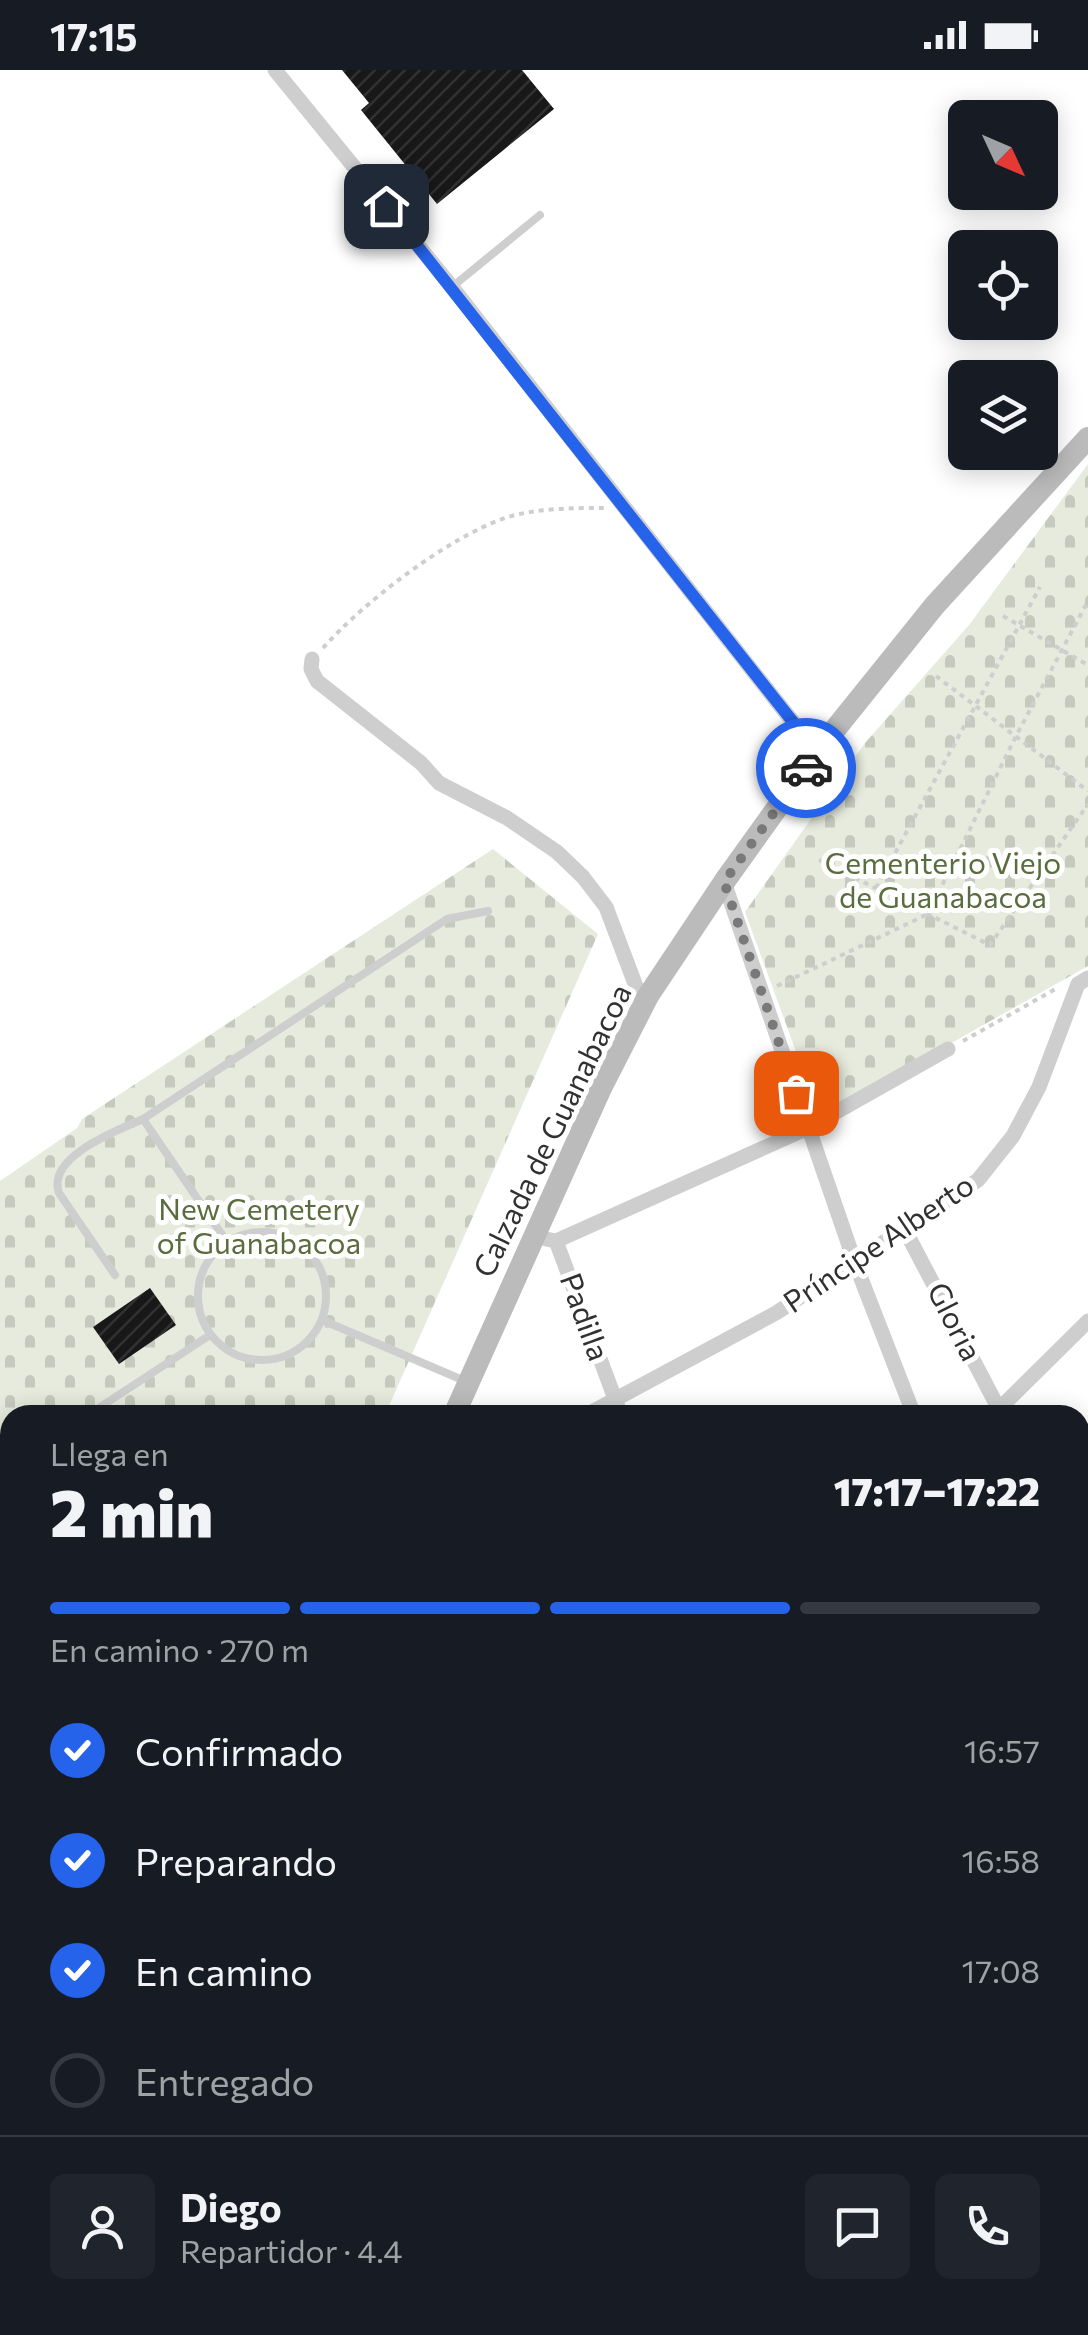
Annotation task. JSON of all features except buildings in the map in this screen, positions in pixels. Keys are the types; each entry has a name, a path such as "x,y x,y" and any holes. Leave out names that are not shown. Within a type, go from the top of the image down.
{"main road":[{"name":"Calzada de Guanabacoa","path":"458,1405 532,1236 648,996 820,748 935,605 1088,438"}],"street":[{"path":"275,70 452,287 801,732 820,748"},
{"path":"312,659 311,669 318,682 421,763 439,783 507,818 557,852 584,877 606,907 636,989 648,996"},
{"path":"724,882 855,1263 910,1405"},
{"name":"Príncipe Alberto","path":"624,1405 776,1314 978,1180 1014,1136 1083,981"},
{"path":"556,1241 808,1128 948,1049"},
{"name":"Gloria","path":"906,1230 994,1405"},
{"name":"Padilla","path":"532,1236 556,1241 618,1405"},
{"path":"1006,1405 1088,1321"}],"lane":[{"path":"452,287 540,215"},
{"path":"115,1275 58,1193 55,1183 60,1168 101,1138 143,1119 448,919 488,911"},
{"path":"143,1119 227,1242"},
{"path":"260,1232 283,1235 304,1246 323,1274 327,1297 322,1320 302,1347 270,1360 237,1356 210,1335 200,1314 198,1291 204,1268 227,1242 260,1232"},
{"path":"322,1320 468,1382"},
{"path":"103,1405 210,1335"}],"path":[{"path":"312,659 334,635 397,583 470,532 508,516 606,508 618,502"},
{"path":"876,888 1040,587"},
{"path":"777,986 928,914 1088,601"},
{"path":"1003,616 1088,665"},
{"path":"936,676 1088,791"},
{"path":"819,860 990,945 1088,804"},
{"path":"948,1049 1053,988 1083,981"}],"green space":[{"name":"Cementerio Viejo de Guanabacoa","path":"1088,464 1088,966 820,1117 745,912 865,743 969,625"},
{"name":"New Cemetery of Guanabacoa","path":"493,849 598,934 389,1405 0,1405 0,1181 77,1128 82,1119"}],"way so far":[{"path":"796,1093 724,882 806,768"}],"route":[{"path":"386,206 801,732 820,748 806,768"}]}
